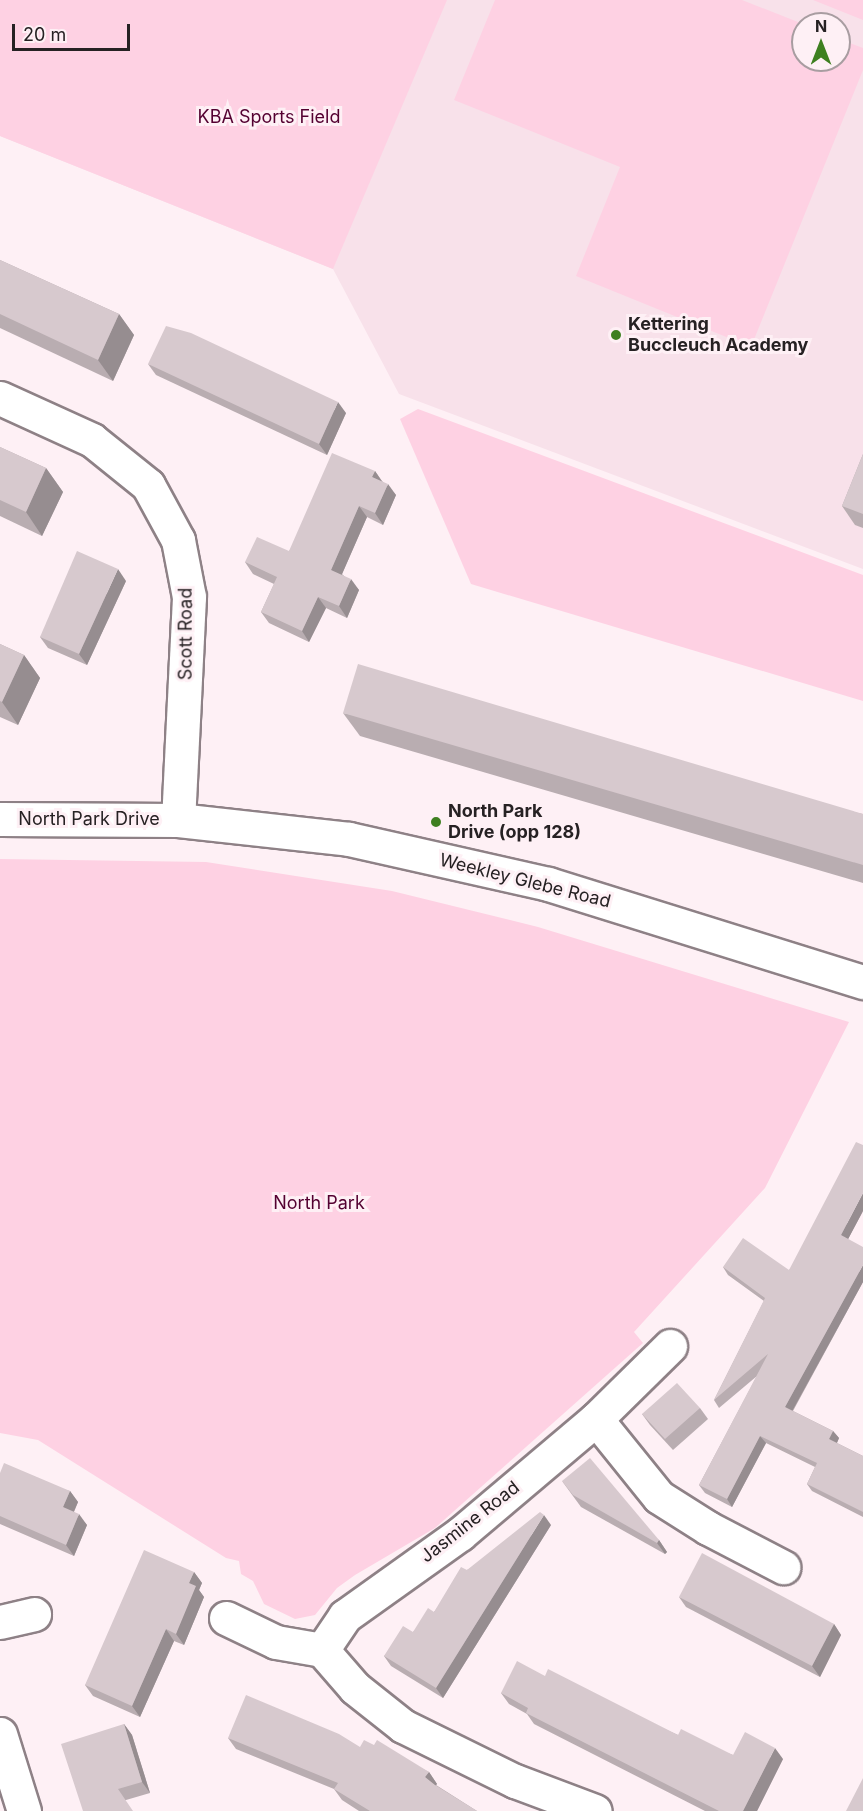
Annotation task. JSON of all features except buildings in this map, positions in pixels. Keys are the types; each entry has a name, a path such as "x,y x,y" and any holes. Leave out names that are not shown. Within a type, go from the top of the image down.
{"street":[{"name":"Scott Road","path":"0,398 92,440 148,485 178,540 189,597 189,646 178,820"},
{"name":"North Park Drive","path":"0,819 178,820"},
{"name":"Weekley Glebe Road","path":"178,820 349,839 548,884 863,982"},
{"name":"Jasmine Road","path":"322,1650 345,1616 460,1534 596,1419 670,1346"},
{"path":"596,1419 659,1497 708,1528 783,1568"},
{"path":"0,1622 34,1614"},
{"path":"226,1618 276,1642 322,1650 355,1688 403,1726 515,1780 595,1811"},
{"path":"0,1734 24,1811"}],"shaded area":[{"name":"Kettering Buccleuch Academy","path":"0,0 863,0 863,569 399,394 333,269 0,136"}],"green space":[{"name":"KBA Sports Field","path":"0,0 447,0 333,269 0,136"},
{"path":"495,0 742,0 791,19 791,72 851,72 851,44 863,48 863,70 751,347 576,276 620,167 454,100"},
{"path":"813,0 863,0 863,20 851,15 851,12 843,12"},
{"path":"418,409 863,575 863,701 471,584 400,419"},
{"name":"North Park","path":"0,859 206,862 392,891 538,927 849,1022 765,1188 634,1332 643,1343 435,1528 337,1588 315,1615 295,1619 264,1604 253,1581 241,1574 239,1561 226,1558 38,1440 0,1433"}],"place":[{"name":"Kettering Buccleuch Academy","path":"616,335"},
{"name":"North Park Drive (opp 128)","path":"436,822"}]}
